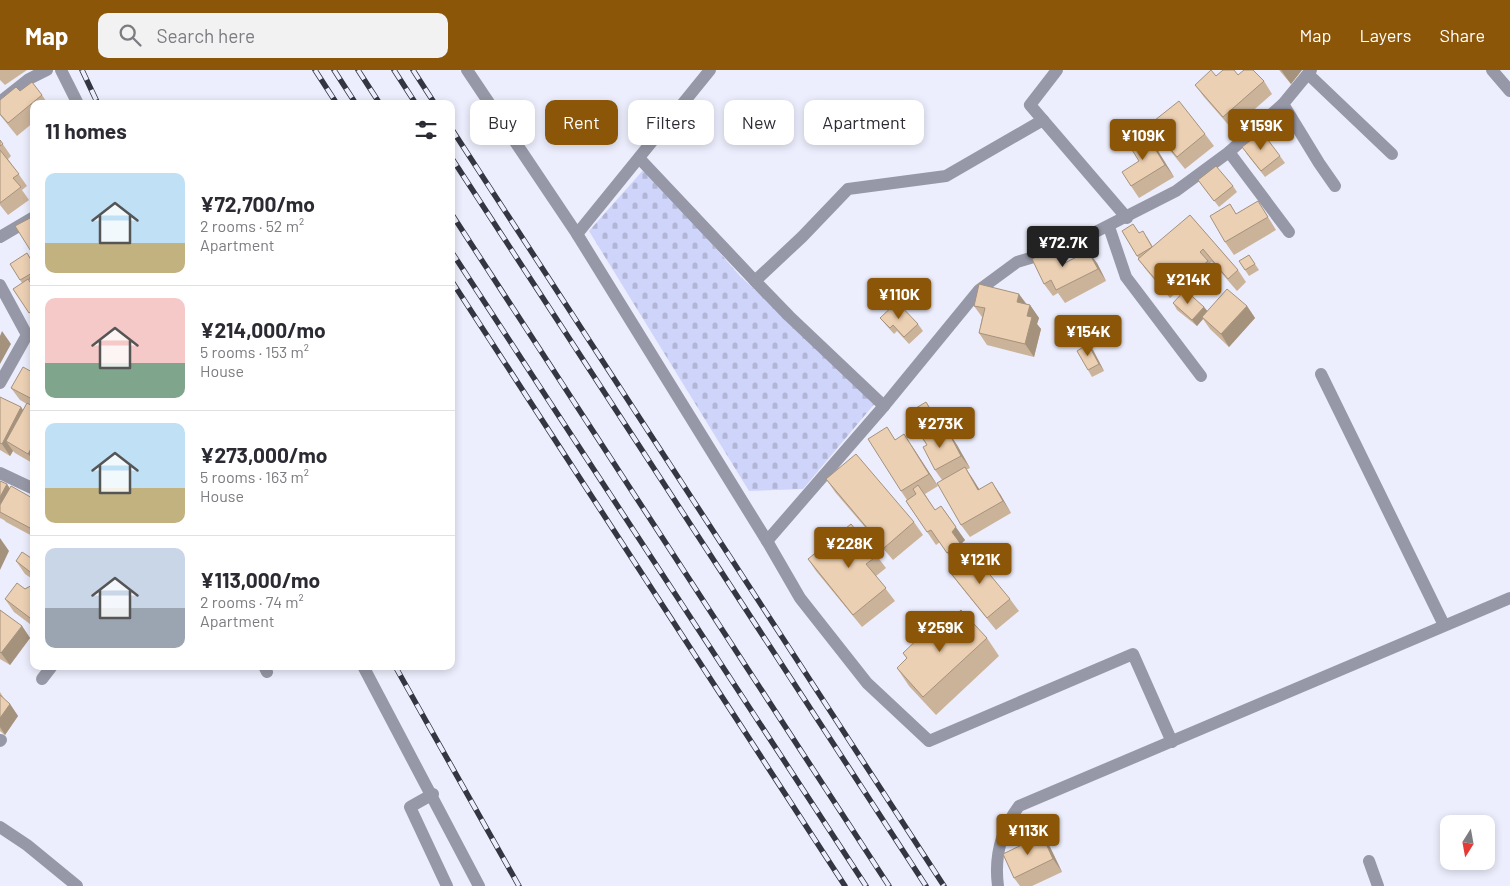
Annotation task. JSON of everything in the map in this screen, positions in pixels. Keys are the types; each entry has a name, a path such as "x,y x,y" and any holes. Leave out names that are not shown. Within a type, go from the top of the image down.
{"street":[{"path":"0,102 28,79 47,70"},
{"path":"61,70 76,100"},
{"path":"467,70 577,234 767,541 800,598 861,675 929,741 1133,654 1172,742"},
{"path":"577,234 710,70"},
{"path":"1057,70 1030,105 1127,218"},
{"path":"1492,70 1510,91"},
{"path":"767,541 884,406 979,290 1017,262 1064,248 1127,218 1176,191 1229,152 1283,104 1310,72 1392,154"},
{"path":"1283,104 1318,163 1336,186"},
{"path":"756,281 848,189 946,176 1043,120"},
{"path":"1229,152 1288,232"},
{"path":"638,158 789,316 884,406"},
{"path":"0,237 30,219"},
{"path":"1109,227 1126,277 1201,376"},
{"path":"0,285 27,335 0,384"},
{"path":"1321,374 1444,625"},
{"path":"0,473 30,487"},
{"path":"998,886 996,869 1000,842 1008,821 1019,806 1510,598"},
{"path":"42,679 49,670"},
{"path":"365,670 479,886"},
{"path":"432,794 410,807 447,886"},
{"path":"0,827 26,845 77,886"},
{"path":"1369,861 1378,886"}],"green space":[{"path":"645,168 740,276 876,402 803,489 749,491 589,231"}],"building":[{"path":"1211,70 1216,76 1223,70 1234,70 1238,75 1244,70 1253,70 1264,81 1223,117 1195,85"},
{"path":"32,82 42,95 36,100 30,100 30,105 8,123 0,114 0,100 16,87 20,91"},
{"path":"1179,101 1205,134 1177,157 1150,124"},
{"path":"1262,132 1280,156 1261,171 1242,147"},
{"path":"1146,134 1165,165 1131,186 1122,172 1139,161 1129,145"},
{"path":"0,150 19,174 13,178 21,187 0,203"},
{"path":"1216,166 1233,186 1214,201 1198,180"},
{"path":"1258,201 1268,217 1225,242 1210,216 1230,204 1236,214"},
{"path":"1190,215 1238,270 1228,279 1203,249 1200,252 1208,261 1184,281 1177,273 1161,286 1138,259"},
{"path":"30,218 30,250 15,226"},
{"path":"1133,224 1139,233 1143,231 1152,247 1137,256 1122,231"},
{"path":"1055,248 1063,264 1088,251 1098,269 1056,290 1051,280 1044,284 1032,259"},
{"path":"27,253 30,258 30,274 20,280 10,264"},
{"path":"1249,255 1255,264 1245,270 1239,261"},
{"path":"28,279 30,282 29,313 13,289"},
{"path":"979,284 1019,294 1017,302 1030,305 1027,316 1032,317 1025,344 979,333 985,308 974,306"},
{"path":"1227,289 1247,306 1221,334 1202,317"},
{"path":"1185,290 1204,307 1192,320 1173,303"},
{"path":"897,302 918,324 904,337 893,325 890,328 880,318"},
{"path":"1088,344 1099,364 1088,370 1077,351"},
{"path":"23,367 30,371 30,398 11,388"},
{"path":"0,397 21,407 2,444 0,443"},
{"path":"926,402 940,425 921,437 906,414"},
{"path":"27,403 30,405 30,450 28,454 6,441"},
{"path":"887,427 895,440 904,434 929,474 901,491 868,439"},
{"path":"935,430 939,438 949,433 961,456 935,470 923,447 927,445 922,437"},
{"path":"856,454 914,522 884,548 826,479"},
{"path":"965,467 978,490 992,482 1003,501 961,525 937,483"},
{"path":"0,481 7,484 0,497"},
{"path":"918,485 935,510 941,506 956,527 952,532 960,543 947,553 931,530 927,532 906,501 916,494 913,489"},
{"path":"11,486 30,497 30,528 0,512 0,505"},
{"path":"851,524 877,556 866,564 886,588 853,615 808,559"},
{"path":"22,552 30,557 30,572 16,561"},
{"path":"972,553 1010,599 987,618 949,571"},
{"path":"17,583 25,589 30,586 30,618 5,599"},
{"path":"0,610 22,626 1,653 0,652"},
{"path":"961,610 987,638 923,697 897,668 907,658 903,653 922,635 927,641"},
{"path":"0,695 10,704 0,718"},
{"path":"1042,835 1053,859 1014,878 1003,854"}],"railway":[{"path":"82,70 96,100"},
{"path":"315,70 334,100"},
{"path":"334,70 353,100"},
{"path":"358,70 377,100"},
{"path":"394,70 413,100"},
{"path":"413,70 432,100"},
{"path":"455,134 944,886"},
{"path":"455,163 926,886"},
{"path":"455,219 889,886"},
{"path":"455,257 866,886"},
{"path":"455,286 845,886"},
{"path":"397,670 519,886"}]}
